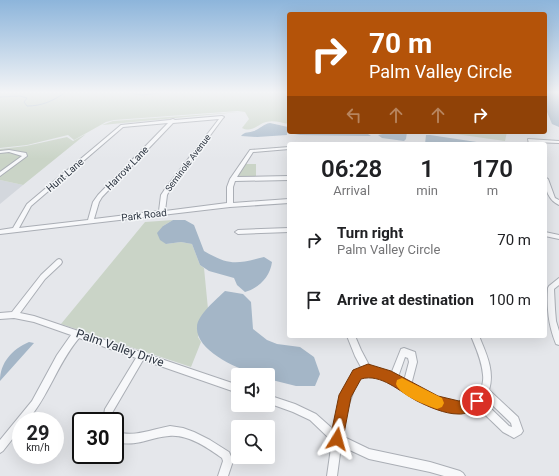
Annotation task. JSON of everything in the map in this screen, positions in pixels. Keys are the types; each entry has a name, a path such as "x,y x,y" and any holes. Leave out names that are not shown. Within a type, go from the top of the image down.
{"street":[{"name":"Seminole Avenue","path":"162,212 166,190 222,117 173,120"},
{"name":"Hunt Lane","path":"15,230 29,205 122,126 173,120"},
{"name":"Harrow Lane","path":"90,221 96,202 100,196 173,120"},
{"path":"530,142 530,140 536,139 559,142"},
{"path":"230,205 230,187 248,154 252,151 287,148"},
{"path":"0,152 9,151 24,154 24,156 0,174"},
{"path":"233,179 287,178"},
{"path":"547,184 553,199 559,203"},
{"name":"Park Road","path":"0,232 162,212 287,201"},
{"path":"238,232 287,230"},
{"path":"547,234 559,237"},
{"path":"14,315 43,278 59,262"},
{"path":"559,280 551,288 552,326 559,341"},
{"name":"Palm Valley Drive","path":"0,316 14,315 34,319 231,387"},
{"path":"28,412 36,402 51,371 65,348 77,334"},
{"path":"351,338 368,371"},
{"path":"332,476 345,395 357,374 368,371 386,376 406,386 422,397 459,408 477,401 485,392 488,382 487,367 476,338"},
{"path":"393,380 402,355 404,352 408,352 412,355 413,362 406,386"},
{"path":"108,412 141,356"},
{"path":"477,401 506,429 514,433 518,431 514,420 485,392"},
{"path":"275,401 295,408 313,417 337,439 369,454 430,467 460,476"},
{"path":"124,439 140,440 172,431 199,439 226,455 228,461 223,476"},
{"path":"0,448 12,433"}],"shaded area":[{"path":"0,114 194,114 114,120 106,122 74,140 68,135 27,145 0,148"},
{"path":"208,114 216,114 102,125 113,121"},
{"path":"246,114 287,114 287,124 269,121 252,129 242,128 249,119"},
{"path":"86,134 23,185 0,180 0,149 26,146 67,137 73,141"},
{"path":"455,134 507,134 505,141"},
{"path":"244,164 256,164 256,178 243,178 238,175"},
{"path":"0,180 23,185 0,204"},
{"path":"173,220 163,226 166,244 181,242 192,244 200,265 204,268 208,309 205,312 198,337 201,342 191,367 61,324 145,222"}],"water":[{"path":"548,114 559,114 559,127 552,124"},
{"path":"270,123 287,127 287,135 257,137 241,136 244,133 258,129 265,124"},
{"path":"294,134 368,134 371,136"},
{"path":"407,134 404,141 382,138 378,135"},
{"path":"426,135 430,135 477,142 425,142"},
{"path":"173,220 185,220 194,225 204,251 213,256 233,262 264,257 272,262 269,272 259,285 245,292 237,285 234,278 209,271 200,265 192,244 181,242 166,244 160,240 157,233 163,226"},
{"path":"225,291 243,294 251,302 253,329 267,340 277,344 300,347 314,357 320,374 315,386 296,386 275,381 275,368 241,368 213,353 204,345 199,336 197,327 200,317"},
{"path":"29,342 34,343 0,381 2,368 8,357 17,349"}],"slow traffic":[{"path":"402,384 422,397 437,403"}],"route":[{"path":"337,439 340,414 345,395 350,384 357,374 368,371 386,376 406,386 422,397 438,403 459,408 477,401"}]}
